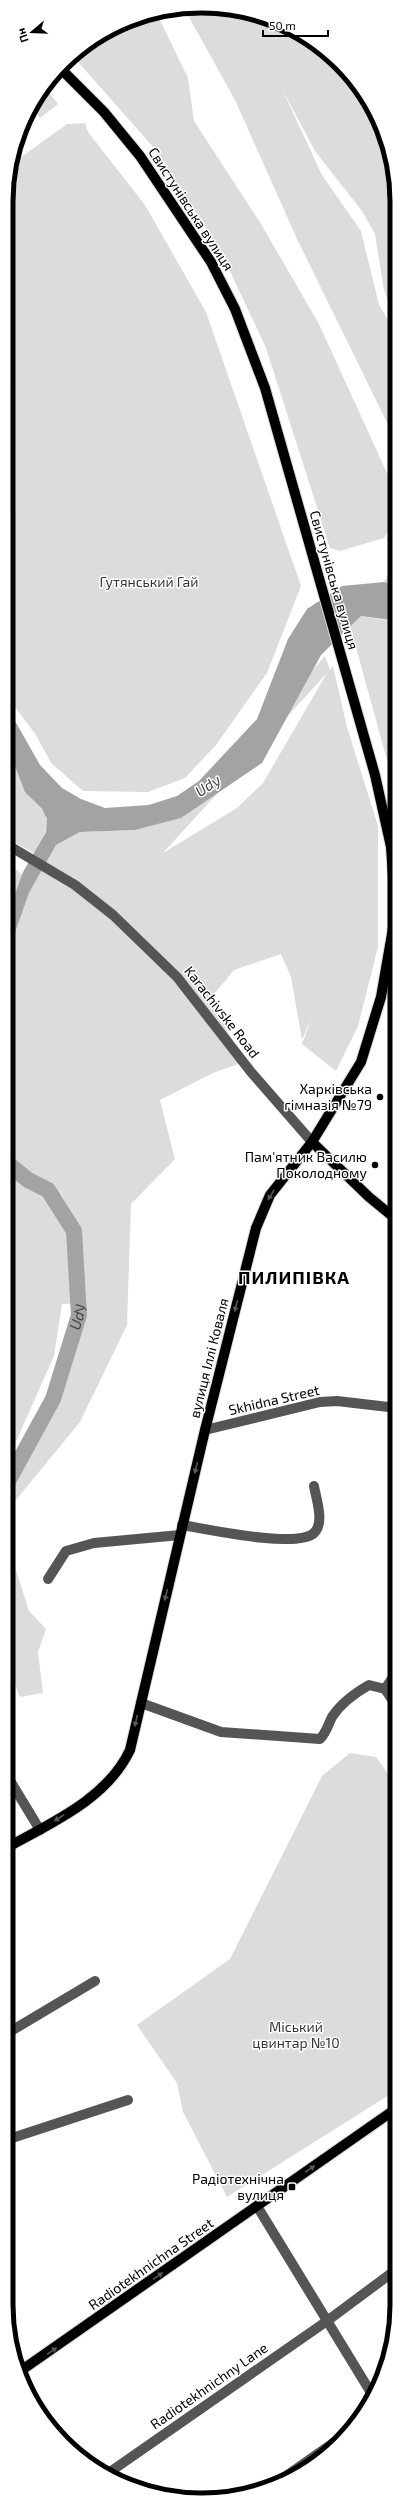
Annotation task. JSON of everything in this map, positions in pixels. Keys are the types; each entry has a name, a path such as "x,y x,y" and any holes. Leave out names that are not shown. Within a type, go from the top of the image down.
{"main road":[{"name":"Свистунівська вулиця","path":"64,72 104,112 140,156 211,262 235,309 265,388 317,577 375,775 390,842"},
{"name":"Свистунівська вулиця","path":"312,1142 361,1062 381,997 390,945"},
{"name":"Karachivske Road","path":"312,1142 369,1197 390,1214"},
{"name":"вулиця Іллі Коваля","path":"13,1844 40,1830 88,1799 118,1772 130,1750 205,1430 256,1228 270,1195 312,1142"},
{"name":"Radiotekhnichna Street","path":"24,2369 390,2113"}],"street":[{"name":"Karachivske Road","path":"13,848 64,878 113,915 177,977 251,1072 312,1142"},
{"name":"Skhidna Street","path":"205,1430 320,1402 337,1401 390,1407"},
{"path":"48,1579 66,1551 94,1543 181,1530 286,1540 306,1538 315,1532 320,1522 314,1486"},
{"path":"386,1689 390,1682"},
{"path":"141,1702 221,1732 320,1739 325,1734 333,1717 352,1695 369,1686 386,1689 390,1686"},
{"path":"386,1689 390,1696"},
{"path":"13,1786 40,1830"},
{"path":"13,2030 95,1981"},
{"path":"13,2138 128,2100"},
{"path":"257,2206 370,2391"},
{"name":"Radiotekhnichny Lane","path":"112,2471 327,2321 390,2274"}],"green space":[{"path":"187,13 214,13 250,19 274,27 296,38 335,68 351,87 371,118 384,153 390,189 390,307 384,290 375,234 362,211 315,151 282,89 322,175 361,231 379,305 390,323 390,429 297,239 235,100"},
{"path":"159,18 188,78 194,121 261,224 319,324 390,480 390,529 384,538 340,551 330,548 266,348 222,254 154,148 77,60 107,38 118,32"},
{"path":"48,92 58,104 40,118 35,112"},
{"name":"Гутянський Гай","path":"85,123 88,132 145,205 206,312 301,586 267,673 216,745 185,778 148,792 83,791 51,763 36,735 13,704 13,189 18,159 67,124"},
{"path":"390,571 390,584 384,582"},
{"path":"361,616 390,621 390,771 350,626"},
{"path":"325,656 330,670 333,666 347,727 378,826 378,947 358,1026 336,1071 302,1044 313,1015 302,1040 291,977 281,954 234,970 210,999 244,1062 213,1073 160,1100 175,1159 131,1204 127,1325 80,1422 13,1503 13,1484 51,1415 83,1303 62,1304 54,1356 13,1448 13,1163 31,1169 13,1163 13,938 29,893 56,845 80,832 135,830 183,817","holes":["327,673 263,783 237,808 163,853","60,1188 83,1266 83,1300"]},
{"path":"13,758 26,789 32,799 45,814 47,821 41,841 34,853 13,842"},
{"path":"13,867 23,875 13,906"},
{"path":"13,1567 16,1570 29,1611 46,1629 38,1652 43,1693 20,1697 13,1680"},
{"name":"Міський цвинтар №10","path":"350,1753 376,1757 390,1776 390,2094 227,2197 183,2112 177,2083 137,2025 230,1959 322,1776"}],"water":[{"path":"384,582 390,584 390,620 361,616 321,655 262,763 181,818 135,830 80,832 56,845 29,893 13,938 13,900 23,872 46,832 47,819 42,809 25,792 13,760 13,717 40,765 62,788 81,799 105,808 149,805 177,796 199,781 257,719 288,639 307,609 342,586"}],"waterway":[{"name":"Udy","path":"13,1168 28,1180 48,1190 74,1231 79,1315 53,1399 13,1472"}],"place":[{"name":"Харківська гімназія №79","path":"380,1097"},
{"name":"Пам'ятник Василю Поколодному","path":"375,1165"},
{"name":"Радіотехнічна вулиця","path":"292,2187"}],"district":[{"name":"ПИЛИПІВКА","path":"294,1278"}]}
